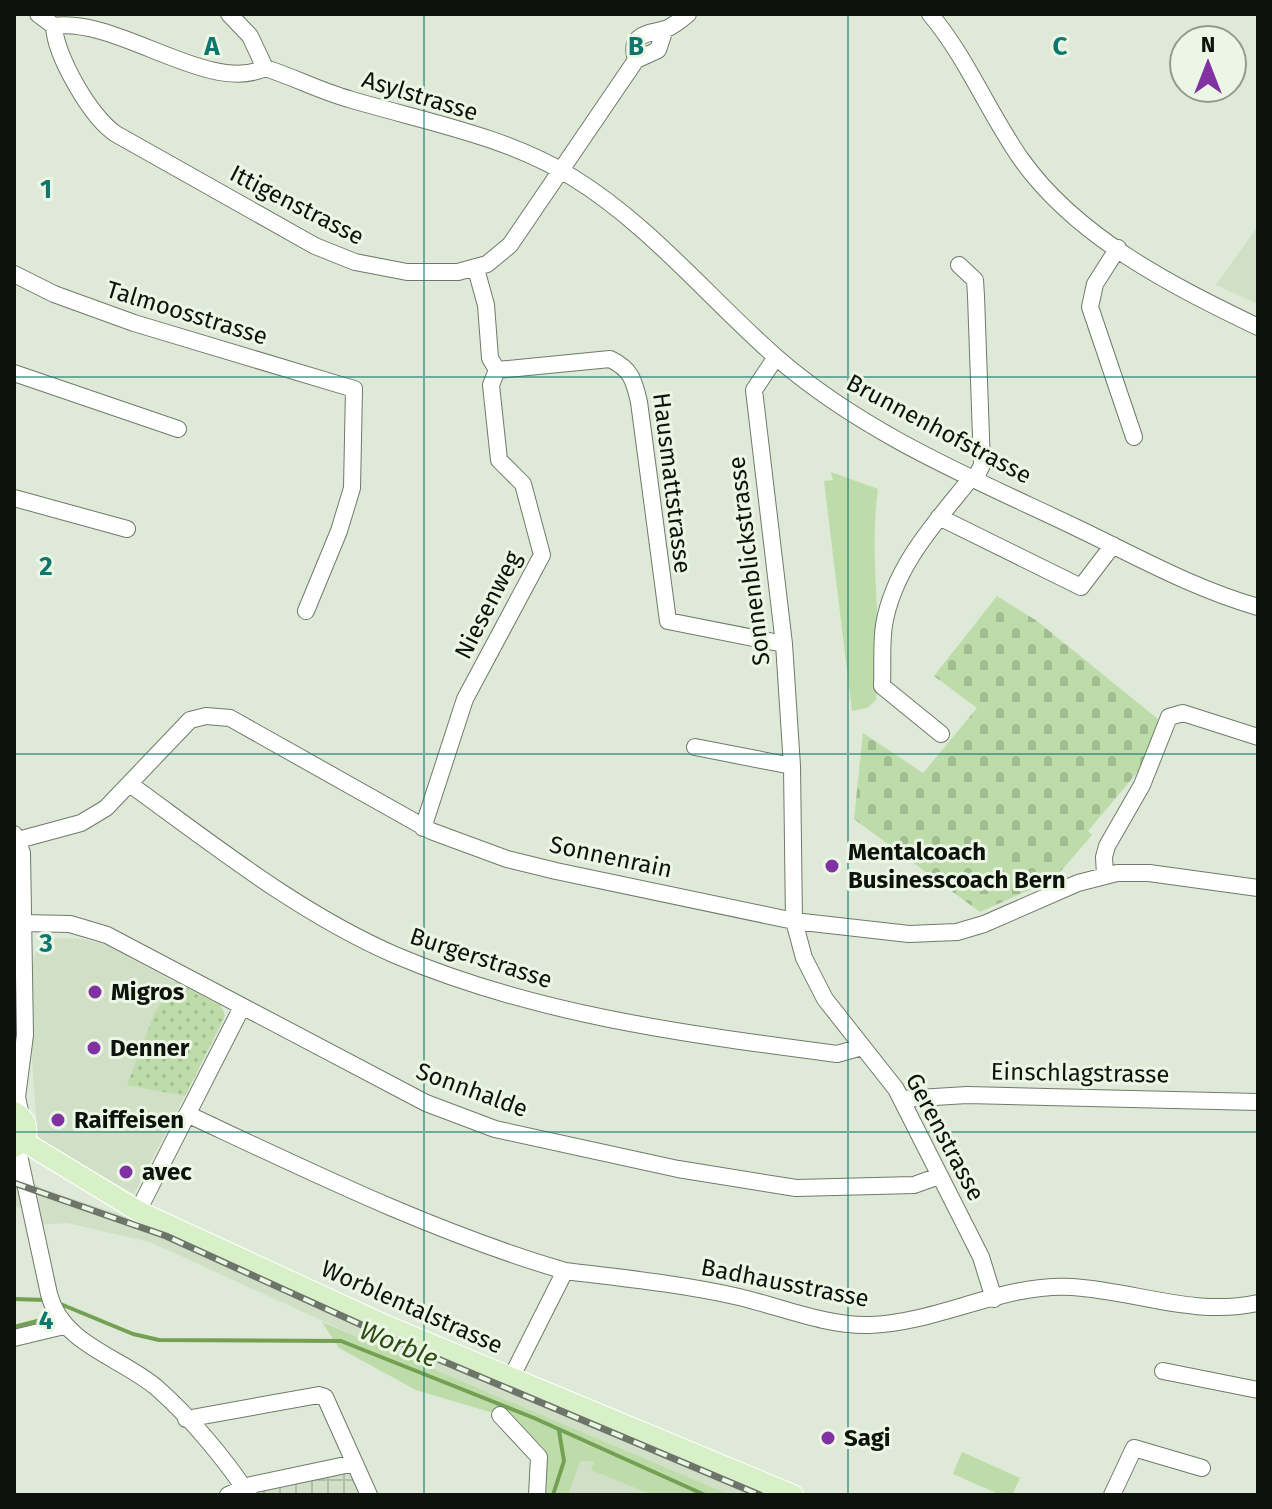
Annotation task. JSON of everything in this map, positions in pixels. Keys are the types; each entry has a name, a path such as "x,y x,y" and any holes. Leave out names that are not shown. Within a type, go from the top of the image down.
{"main road":[{"path":"17,1114 27,1128 18,1145"},
{"name":"Worblentalstrasse","path":"18,1145 138,1211 511,1378 793,1495"}],"street":[{"path":"38,14 54,26 66,24 108,33 222,72 246,76 265,68 250,36 229,14"},
{"path":"476,269 495,259 510,245 636,60 658,50 665,29 688,14"},
{"path":"930,14 959,53 1013,147 1037,180 1118,248 1189,293 1258,327"},
{"name":"Ittigenstrasse","path":"54,26 59,54 101,122 131,143 315,246 355,262 407,272 476,269"},
{"name":"Asylstrasse","path":"265,68 320,91 500,145 562,171"},
{"name":"Brunnenhofstrasse","path":"562,171 627,219 776,357 870,424 973,478 1204,588 1258,607"},
{"path":"1118,248 1095,284 1090,307 1134,437"},
{"path":"941,734 882,686 884,630 888,610 912,552 982,465 976,288 975,280 959,265"},
{"name":"Niesenweg","path":"423,828 465,699 542,555 523,484 499,460 491,385 497,370 490,358 486,305 476,269"},
{"name":"Talmoosstrasse","path":"14,274 54,294 134,323 351,386 356,396 352,488 339,531 306,611"},
{"name":"Sonnenblickstrasse","path":"776,357 754,390 784,644 792,766 794,921"},
{"name":"Hausmattstrasse","path":"497,370 610,359 624,365 635,380 639,402 668,621 784,644"},
{"path":"14,373 178,429"},
{"path":"14,498 127,529"},
{"path":"939,517 1081,587 1113,545"},
{"path":"1105,875 1107,846 1142,785 1169,717 1183,713 1258,737"},
{"name":"Sonnenrain","path":"16,837 81,823 106,808 131,785 190,720 222,716 423,828 507,859 794,921 909,934 957,932 1105,875 1149,873 1258,888"},
{"path":"695,747 792,766"},
{"name":"Burgerstrasse","path":"131,785 305,907 393,954 465,982 574,1012 675,1033 837,1054 862,1047"},
{"path":"16,837 25,1035 17,1114"},
{"name":"Gerenstrasse","path":"794,921 804,958 825,999 902,1099 990,1277 994,1299"},
{"name":"Sonnhalde","path":"21,923 70,924 107,935 426,1103 495,1129 678,1169 796,1188 914,1185 939,1176"},
{"path":"14,1018 21,952"},
{"path":"138,1211 242,1007"},
{"name":"Einschlagstrasse","path":"902,1099 967,1095 1258,1102"},
{"name":"Badhausstrasse","path":"187,1114 424,1223 501,1252 565,1271 737,1296 852,1324 896,1322 994,1299 1073,1287 1192,1308 1258,1303"},
{"path":"18,1145 49,1294 61,1321 150,1382 186,1419 246,1491"},
{"path":"511,1378 565,1271"},
{"path":"14,1338 61,1321"},
{"path":"1163,1371 1258,1390"},
{"path":"186,1419 319,1395 325,1397 369,1495"},
{"path":"500,1415 539,1457 537,1495"},
{"path":"1112,1495 1134,1448 1202,1468"},
{"path":"228,1495 355,1463"}],"shaded area":[{"path":"1258,226 1258,304 1216,285"},
{"path":"54,938 81,939 108,945 224,1010 224,1020 134,1194 38,1139 32,1060 33,962 37,946"},
{"path":"14,1169 41,1188 148,1224 777,1495 730,1495 450,1379 150,1242 67,1223 36,1225 33,1211 14,1206"},
{"path":"579,1461 595,1462 678,1495 568,1495"},
{"path":"355,1463 369,1495 249,1495 251,1485"}],"green space":[{"path":"831,472 878,489 875,515 876,700 867,708 852,711 824,481 833,480"},
{"path":"997,596 1037,621 1159,720 1141,768 1088,831 1092,835 1054,879 980,912 854,819 863,733 923,773 977,708 934,676"},
{"path":"176,982 220,1005 225,1015 185,1096 127,1085 155,1012"},
{"path":"322,1322 730,1495 653,1495 591,1470 594,1462 580,1461 568,1495 537,1495 538,1457 500,1415 416,1390 339,1348"},
{"path":"962,1452 1020,1478 1012,1495 1001,1495 953,1474"}],"waterway":[{"name":"Worble","path":"14,1299 45,1300"},
{"name":"Worble","path":"58,1303 133,1334 159,1340 341,1341 534,1418 705,1495"},
{"path":"14,1327 45,1319"},
{"path":"553,1495 564,1461 559,1431"}],"railway":[{"path":"14,1183 166,1236 419,1351 760,1495"}],"place":[{"name":"Mentalcoach Businesscoach Bern","path":"832,866"},
{"name":"Migros","path":"95,992"},
{"name":"Denner","path":"94,1048"},
{"name":"Raiffeisen","path":"58,1120"},
{"name":"avec","path":"126,1172"},
{"name":"Sagi","path":"828,1438"}]}
